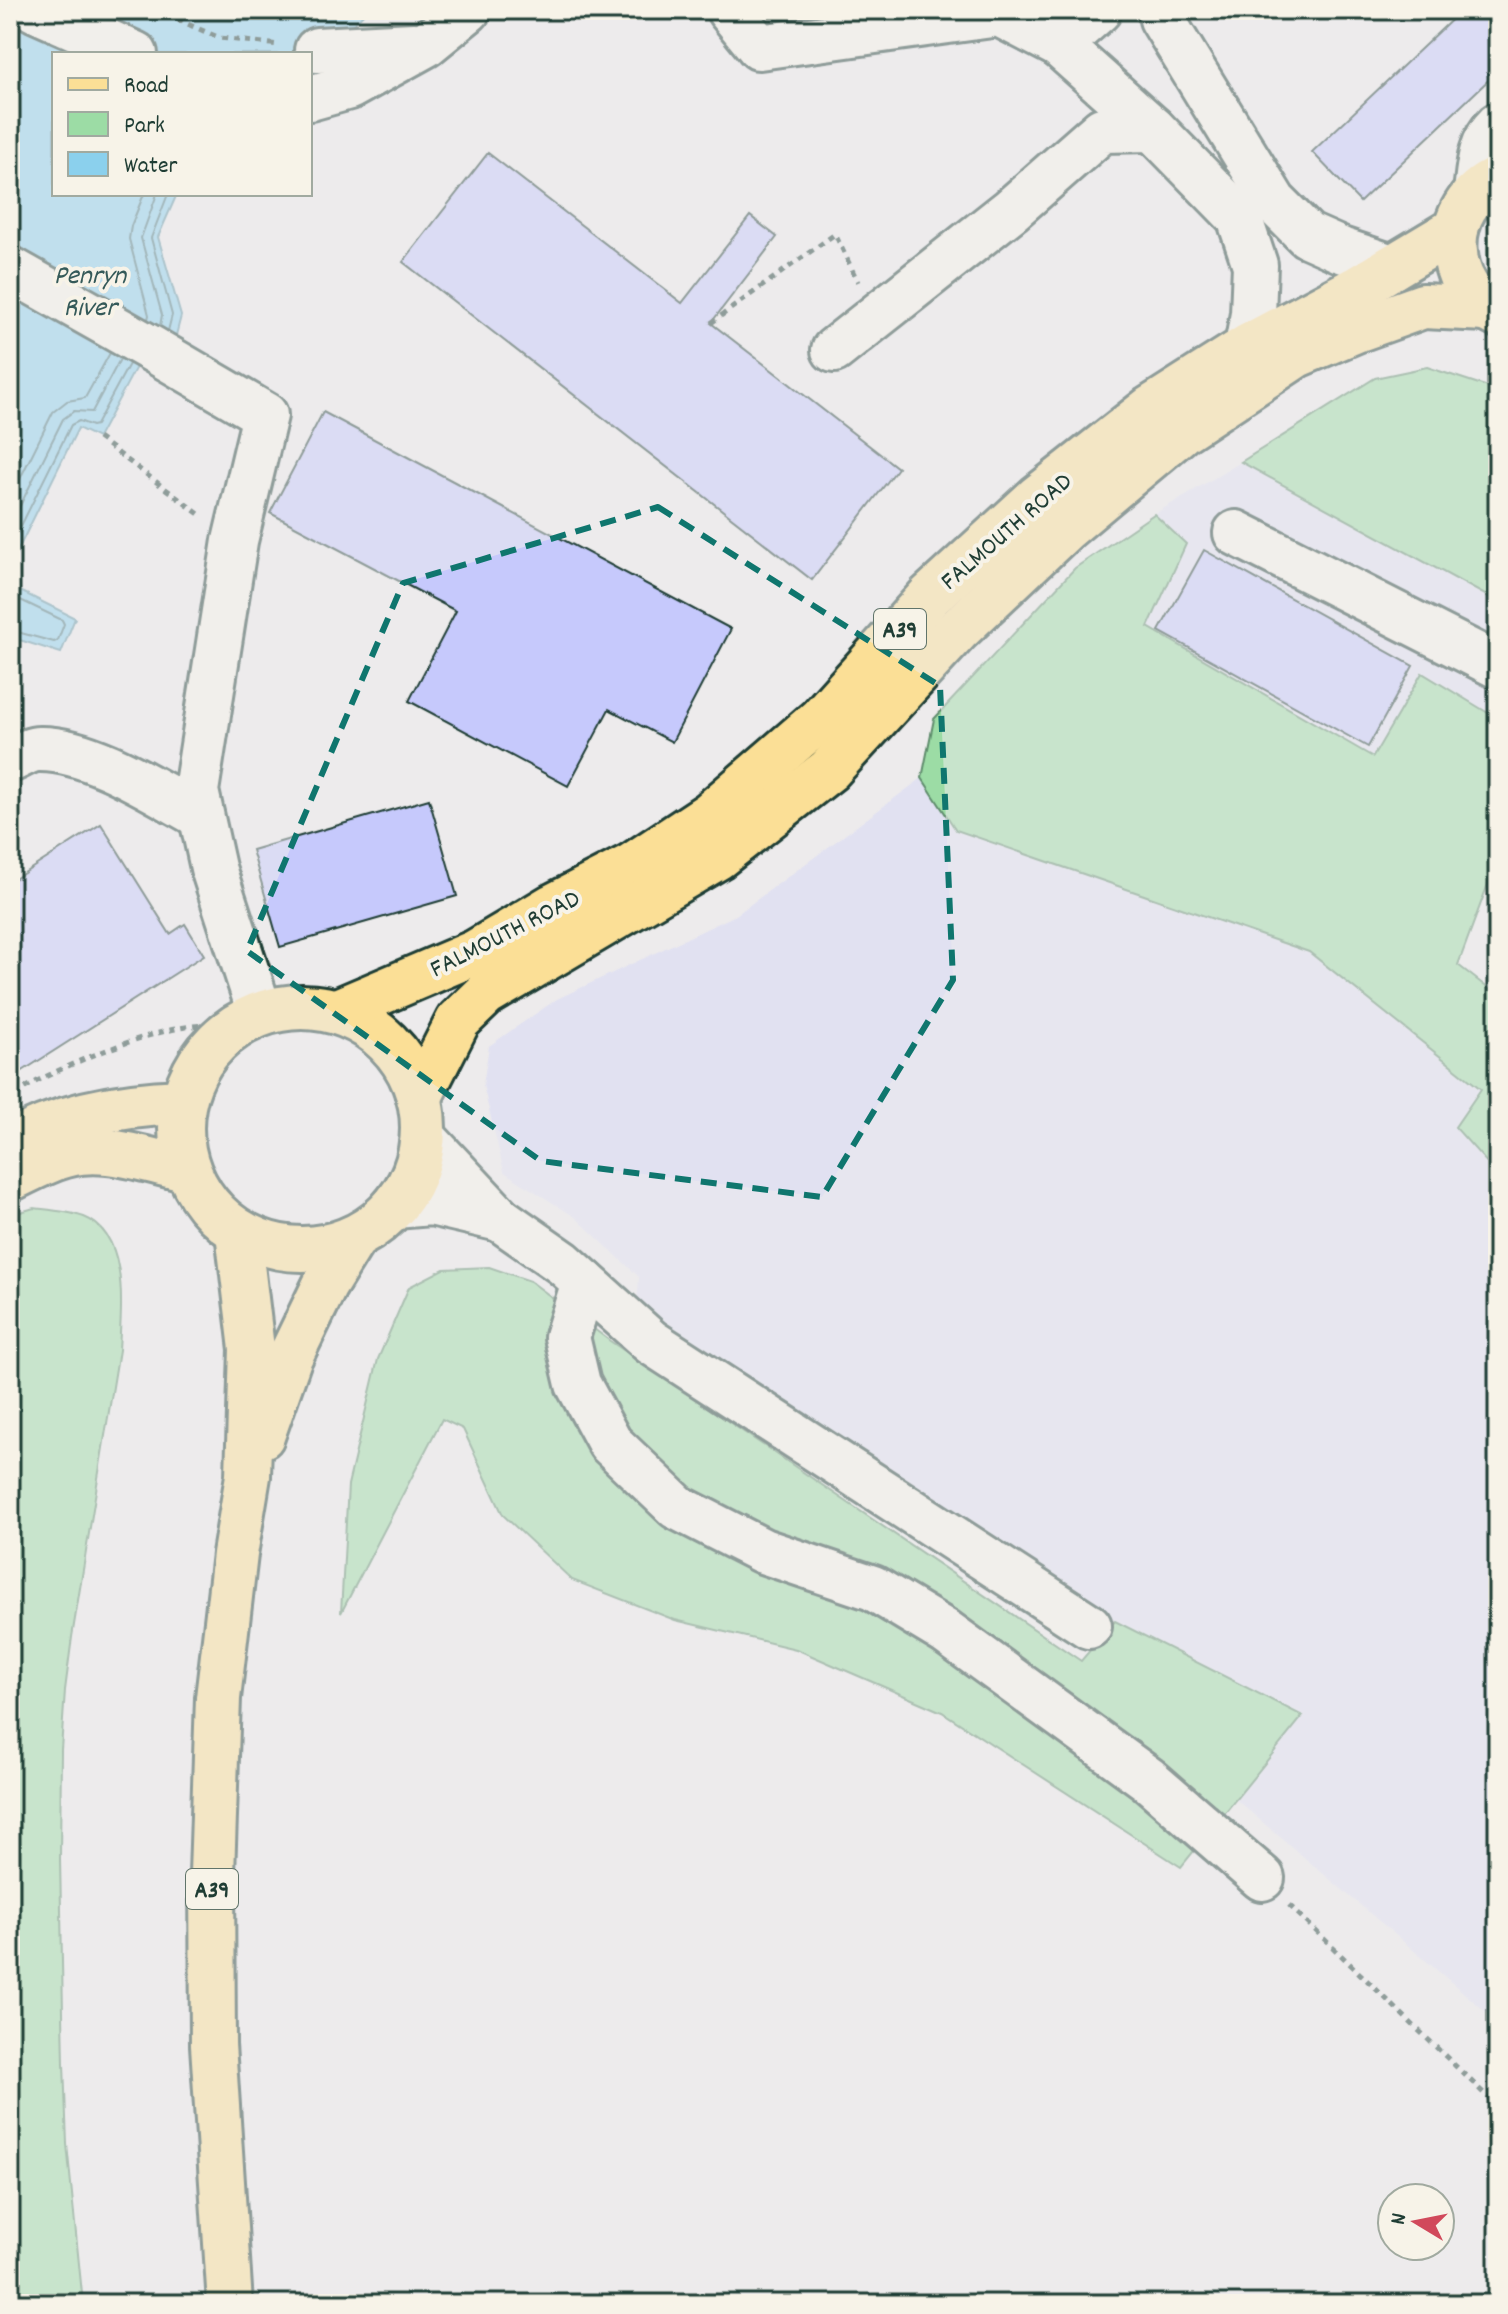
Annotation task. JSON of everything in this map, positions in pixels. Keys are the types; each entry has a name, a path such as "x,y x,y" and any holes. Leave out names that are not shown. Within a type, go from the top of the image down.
{"main road":[{"name":"FALMOUTH ROAD","path":"337,1011 476,952 553,906 631,866 711,813 820,719 930,596 1038,497 1151,408 1247,347 1392,267 1477,200"},
{"name":"FALMOUTH ROAD","path":"1477,200 1454,252 1459,274 1470,294 1492,312"},
{"name":"FALMOUTH ROAD","path":"422,1117 403,1059 374,1029 337,1011 299,1006 246,1021 200,1061 183,1102 181,1136 188,1170 208,1205 238,1232 275,1247 315,1249 354,1238 376,1225 395,1206 415,1174 422,1117 458,1021 486,994 718,857 829,770 957,631 1066,528 1182,431 1297,355 1356,330 1423,306 1492,312"},
{"path":"10,1144 35,1129 86,1115 141,1104 183,1102"},
{"path":"10,1179 40,1164 81,1152 127,1155 188,1170"},
{"name":"A39","path":"230,2304 213,2045 212,1874 218,1698 235,1554 248,1476 252,1349 238,1232"},
{"name":"A39","path":"248,1476 289,1359 325,1285 354,1238"}],"street":[{"path":"36,10 130,52"},
{"path":"312,97 349,87 425,45 468,10"},
{"path":"729,10 759,47 999,14 1059,45 1153,129 1239,217 1255,265 1253,314 1247,347"},
{"path":"1059,45 1099,10"},
{"path":"1160,10 1162,19 1274,202 1307,235 1392,267"},
{"path":"317,50 425,45"},
{"path":"1477,200 1480,156 1491,131 1498,125"},
{"path":"834,350 1011,210 1102,130 1153,129"},
{"path":"10,269 265,415 235,541 196,791 246,1021"},
{"path":"1236,533 1498,666"},
{"path":"10,760 36,748 77,754 132,778 201,816"},
{"path":"422,1117 500,1219 563,1263 651,1342 1089,1626"},
{"path":"395,1206 431,1203 500,1219"},
{"path":"584,1282 567,1337 578,1384 610,1443 677,1507 763,1551 873,1588 946,1632 1148,1779 1262,1878"}],"path":[{"path":"155,10 220,38 317,50"},
{"path":"711,323 835,234 875,319"},
{"path":"98,438 235,541"},
{"path":"19,1092 82,1059 149,1036 197,1024 246,1021"},
{"path":"1262,1878 1498,2107"}],"highlighted area":[{"path":"658,507 940,686 953,980 822,1197 541,1161 247,951 403,583"}],"shaded area":[{"path":"1241,462 1498,602 1498,719 1422,674 1374,757 1148,627 1186,544 1154,514"},
{"path":"922,778 956,830 1309,952 1481,1090 1455,1127 1498,1175 1498,2022 1235,1799 1303,1716 1115,1621 708,1357 637,1303 639,1277 575,1217 504,1172 483,1085 489,1046 557,999 736,915"}],"green space":[{"path":"1498,221 1498,278 1488,257 1488,243"},
{"path":"1427,367 1488,387 1498,396 1498,602 1241,462 1375,378"},
{"path":"1154,514 1186,544 1148,627 1373,757 1422,673 1498,719 1498,857 1458,965 1498,996 1498,1175 1455,1127 1481,1089 1309,952 956,830 922,778 934,719 1075,568"},
{"path":"34,1208 78,1215 99,1226 116,1256 121,1295 119,1350 72,1637 61,1750 60,1859 67,2144 83,2304 10,2304 10,1215"},
{"path":"489,1267 530,1281 610,1341 1081,1661 1115,1621 1303,1716 1181,1867 942,1712 796,1649 675,1620 572,1580 503,1515 463,1429 442,1419 341,1613 348,1485 378,1359 409,1287 444,1269"}],"water":[{"name":"Penryn River","path":"10,10 367,10 348,30 298,52 52,52 52,196 176,196 158,237 181,316 174,343 145,350 98,438 78,428 10,566"},
{"path":"10,586 75,618 61,653 10,637"}],"building":[{"path":"1462,10 1498,10 1498,71 1360,202 1312,152"},
{"path":"488,153 682,303 750,216 777,237 711,323 898,468 812,580 403,262"},
{"path":"323,412 731,629 672,742 609,709 568,786 409,701 456,611 270,513"},
{"path":"1204,550 1413,666 1368,747 1159,631"},
{"path":"429,799 457,896 280,947 252,850"},
{"path":"101,824 170,934 185,924 204,955 10,1079 10,882"}]}
